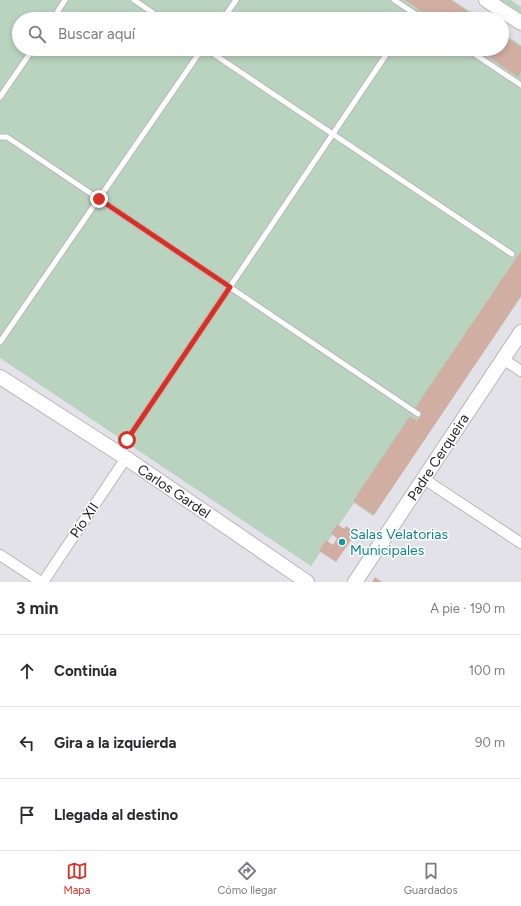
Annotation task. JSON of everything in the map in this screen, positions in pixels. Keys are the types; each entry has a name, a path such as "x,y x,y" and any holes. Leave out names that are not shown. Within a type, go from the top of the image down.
{"street":[{"path":"486,0 504,12"},
{"path":"509,15 521,23"},
{"name":"Padre Cerqueira","path":"355,582 521,332"},
{"path":"504,359 521,371"},
{"name":"Carlos Gardel","path":"0,377 126,458 307,582"},
{"name":"Pío XII","path":"42,582 126,458"},
{"path":"424,479 521,543"},
{"path":"0,555 42,582"}],"lane":[{"path":"57,12 65,0"},
{"path":"134,0 152,12"},
{"path":"228,12 236,0"},
{"path":"394,0 412,12"},
{"path":"0,97 27,56"},
{"path":"0,342 197,56"},
{"path":"216,56 512,254"},
{"path":"127,440 385,56"},
{"path":"478,56 521,85"},
{"path":"0,137 7,136 418,414"}],"green space":[{"path":"0,0 453,0 471,12 12,12 12,56 509,56 509,37 521,45 521,297 373,516 354,503 311,566 0,358"},
{"path":"498,0 511,0 521,7 521,15"}],"building":[{"path":"405,0 451,0 469,12 423,12"},
{"path":"509,39 521,47 521,72 518,77 487,56 509,56"},
{"path":"521,251 521,296 374,515 353,501 410,416 417,421 422,413 415,408"},
{"name":"Salas Velatorias Municipales","path":"337,524 344,529 346,526 356,533 336,562 319,551 326,540 333,545 337,538 331,534"},
{"path":"375,577 382,582 372,582"}],"place":[{"name":"Salas Velatorias Municipales","path":"342,542"}],"route":[{"path":"99,199 230,287 127,440"}]}
